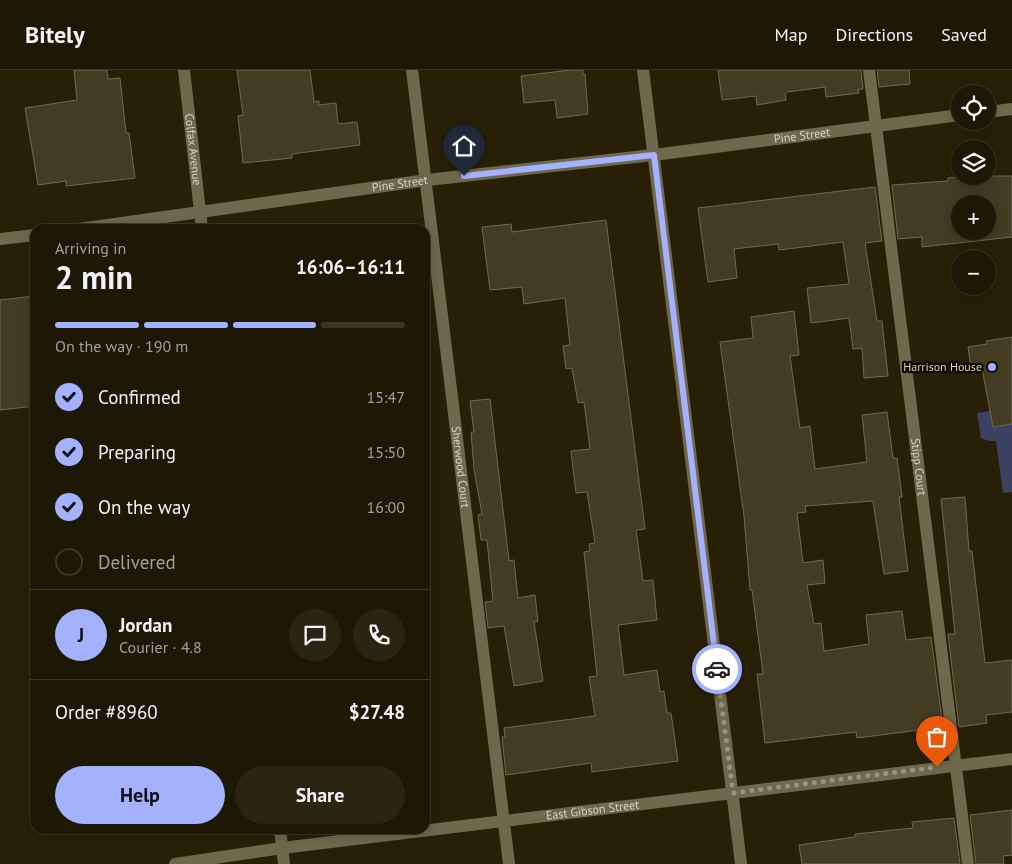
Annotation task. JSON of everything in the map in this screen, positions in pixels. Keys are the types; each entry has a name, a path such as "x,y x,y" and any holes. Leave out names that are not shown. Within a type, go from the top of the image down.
{"street":[{"name":"Colfax Avenue","path":"184,70 201,224"},
{"name":"Sherwood Court","path":"412,70 427,180 509,864"},
{"path":"643,70 741,864"},
{"name":"Stipp Court","path":"868,70 968,864"},
{"path":"996,111 1012,109"},
{"name":"Pine Street","path":"114,224 427,180 654,155 951,116"},
{"path":"0,239 30,236"},
{"name":"East Gibson Street","path":"430,831 1012,758"},
{"path":"281,834 284,864"},
{"name":"East Gibson Street","path":"175,864 282,848 407,834"}],"shaded area":[{"path":"990,411 993,427 1012,424 1012,492 1003,493 996,441 981,438 977,413"}],"building":[{"path":"74,70 107,70 108,79 120,78 126,133 129,133 135,178 66,186 66,181 38,185 25,108 77,100"},
{"path":"237,70 310,70 314,102 319,101 319,105 336,103 338,124 357,122 360,145 292,154 292,158 243,163 238,116 243,115"},
{"path":"583,70 583,75 585,74 588,114 557,118 555,100 524,103 521,76"},
{"path":"718,70 861,70 863,89 858,89 859,93 826,97 825,87 787,92 785,94 786,100 757,105 756,96 722,100"},
{"path":"877,70 909,70 910,84 879,87"},
{"path":"996,176 1012,176 1012,237 996,239 996,195 951,195 951,240 985,240 922,247 922,237 898,239 892,185 948,181 948,178 951,178 951,185 996,185"},
{"path":"875,187 882,241 865,243 877,321 882,321 888,376 864,378 862,348 853,349 849,318 811,323 807,288 849,284 843,242 779,250 778,244 734,249 737,278 708,282 698,208"},
{"path":"606,220 645,529 636,530 643,581 653,580 657,620 618,625 624,675 657,670 660,692 664,691 667,713 671,713 678,761 592,772 591,763 506,775 502,737 505,737 504,728 595,716 589,677 597,676 584,552 590,551 589,544 595,543 587,492 576,493 571,451 590,449 584,402 578,403 572,368 566,369 563,346 570,345 565,298 524,304 522,287 490,290 482,227 511,224 512,232"},
{"path":"30,297 30,407 0,410 0,300"},
{"path":"794,311 799,355 790,356 800,428 810,426 815,469 867,462 862,415 887,412 893,458 897,458 902,497 899,497 908,571 884,574 873,501 805,506 806,512 797,513 803,563 823,560 825,583 807,585 814,624 821,623 824,651 869,644 866,615 902,611 906,640 931,637 943,727 857,738 856,732 765,743 757,674 763,674 752,590 750,590 744,516 720,342 753,338 751,317"},
{"name":"Harrison House","path":"1012,337 1012,424 993,427 982,368 971,369 968,347 987,344 986,341"},
{"path":"490,399 509,561 514,560 518,598 535,595 538,621 534,622 543,681 514,686 504,626 488,628 485,602 493,601 487,540 481,540 478,515 482,514 474,469 471,432 474,432 470,401"},
{"path":"965,497 969,551 972,551 985,663 1012,660 1012,712 986,715 987,723 959,727 948,634 955,634 941,499"},
{"path":"1012,810 1012,855 1003,856 1004,864 976,864 970,815"},
{"path":"954,818 960,864 802,864 799,845 855,837 855,834 913,828 912,822"}],"way so far":[{"path":"717,669 733,793 937,767"}],"place":[{"name":"Harrison House","path":"992,367"}],"route":[{"path":"464,176 654,155 717,669"}]}
